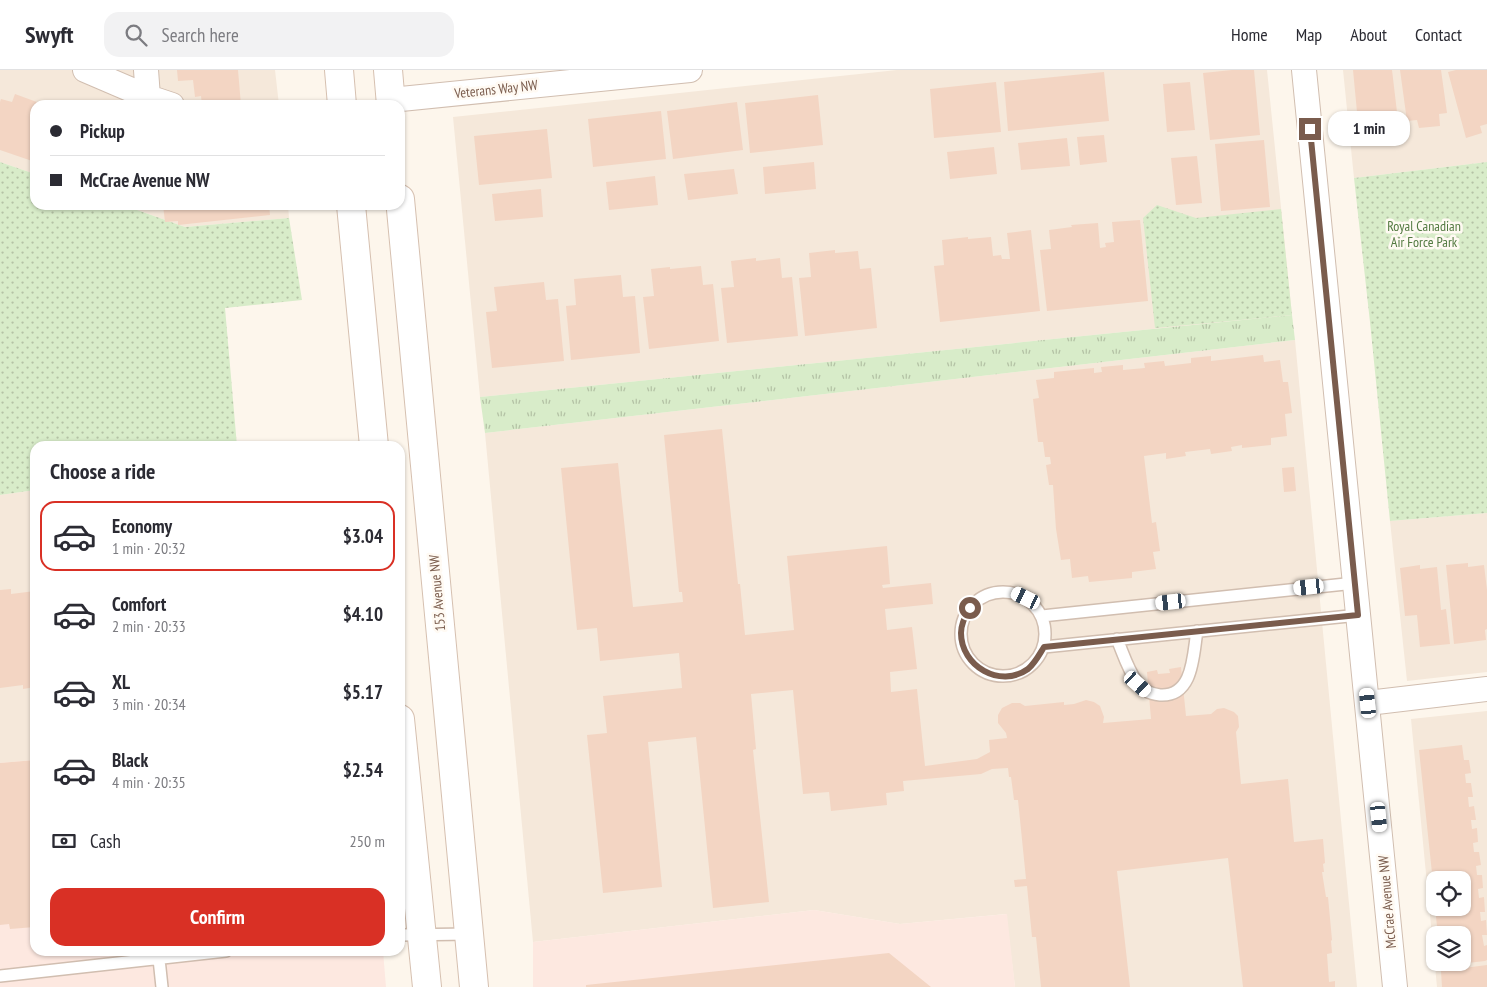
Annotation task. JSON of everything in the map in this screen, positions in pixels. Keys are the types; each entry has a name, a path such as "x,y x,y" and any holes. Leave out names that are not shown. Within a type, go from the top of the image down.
{"main road":[{"path":"339,70 341,100"},
{"path":"388,70 391,100"},
{"path":"351,210 374,441"},
{"name":"153 Avenue NW","path":"401,210 474,987"},
{"path":"405,817 411,935 427,987"}],"street":[{"path":"86,70 157,100"},
{"path":"146,70 148,97"},
{"name":"Veterans Way NW","path":"405,101 690,70"},
{"name":"McCrae Avenue NW","path":"1304,70 1395,987"},
{"path":"1368,703 1487,690"}],"lane":[{"path":"1042,616 1355,583"},
{"path":"991,593 1016,593 1026,598 1042,616 1045,631 1044,647 1028,669 1016,675 1002,677 989,674 977,668 968,657 962,645 963,619 979,599 991,593"},
{"path":"1044,647 1358,615"},
{"path":"1117,639 1138,684 1154,694 1164,695 1180,688 1186,682 1190,674 1197,631"},
{"path":"411,935 469,934"},
{"path":"0,976 184,956"},
{"path":"159,959 162,987"}],"shaded area":[{"path":"0,70 275,70 278,100 30,100 30,172 0,162"},
{"path":"897,70 1267,70 1292,315 480,397 453,117"},
{"path":"1343,70 1487,70 1487,162 1354,178"},
{"path":"137,210 288,210 289,218 185,227"},
{"path":"1295,340 1357,987 1015,987 1006,914 900,924 814,910 533,942 485,433"},
{"path":"30,491 30,760 0,763 0,495"},
{"path":"1487,513 1487,672 1407,681 1390,521"},
{"path":"1487,711 1487,987 1437,987 1435,971 1471,971 1471,926 1431,926 1430,916 1471,916 1471,871 1426,871 1426,874 1411,719"},
{"path":"30,760 30,956 383,956 386,987 0,987 0,763"},
{"path":"814,910 900,924 1007,914 1015,987 533,987 533,942"}],"green space":[{"path":"0,162 30,172 30,210 137,210 185,227 289,218 302,300 225,308 237,441 30,441 30,491 0,495"},
{"name":"Royal Canadian Air Force Park","path":"1487,162 1487,513 1390,521 1354,178"},
{"path":"1157,205 1196,218 1281,209 1292,315 1155,328 1143,218"},
{"path":"1292,315 1295,340 485,433 480,397"}],"building":[{"path":"177,70 238,70 241,100 201,100 201,96 195,97 193,80 178,81"},
{"path":"1254,70 1260,135 1210,140 1203,73"},
{"path":"1353,70 1392,70 1399,129 1359,133"},
{"path":"1400,70 1441,70 1447,113 1439,114 1440,126 1419,128 1417,120 1407,121"},
{"path":"1456,70 1487,70 1487,124 1480,126 1482,133 1466,138 1448,72"},
{"path":"1104,72 1109,121 1008,131 1004,82"},
{"path":"996,82 1001,132 934,138 930,89"},
{"path":"1190,82 1195,130 1167,132 1163,84"},
{"path":"15,94 31,100 30,160 0,150 0,102 1,99 12,102"},
{"path":"818,95 823,145 750,153 745,103"},
{"path":"737,102 743,150 673,159 667,111"},
{"path":"661,111 666,159 593,167 588,119"},
{"path":"547,129 552,178 479,185 474,136"},
{"path":"1104,135 1107,162 1080,165 1077,137"},
{"path":"1067,138 1070,166 1021,170 1018,143"},
{"path":"1264,140 1270,207 1221,211 1215,144"},
{"path":"994,147 997,174 950,179 947,152"},
{"path":"1197,156 1202,203 1176,205 1171,158"},
{"path":"814,162 816,189 765,194 763,167"},
{"path":"734,169 738,194 688,200 684,174"},
{"path":"655,176 658,205 609,210 606,182"},
{"path":"541,189 543,217 495,221 492,194"},
{"path":"164,210 270,210 270,215 178,225 178,221 165,222"},
{"path":"1140,220 1148,301 1047,311 1040,250 1051,249 1049,230 1072,227 1071,225 1098,223 1100,248 1106,247 1105,243 1114,242 1112,222"},
{"path":"1031,230 1040,311 940,322 934,266 944,265 942,240 991,237 993,256 1001,255 1002,259 1010,259 1007,233"},
{"path":"835,250 835,253 858,251 860,269 871,268 877,328 805,336 799,278 811,277 809,253"},
{"path":"756,258 756,261 780,258 782,278 792,277 798,336 727,343 721,288 734,287 731,261"},
{"path":"701,266 703,285 713,284 719,341 649,349 643,297 654,296 651,269"},
{"path":"621,275 623,297 635,296 640,353 571,360 566,306 576,305 574,279"},
{"path":"544,282 546,300 558,299 564,361 492,368 486,312 497,311 494,287"},
{"path":"1263,355 1264,362 1280,360 1283,382 1288,382 1292,413 1285,414 1287,436 1271,438 1271,445 1242,448 1242,445 1231,447 1232,451 1211,454 1210,449 1185,452 1186,456 1166,459 1166,453 1144,456 1152,523 1156,522 1160,551 1153,552 1156,569 1132,572 1132,578 1089,582 1088,576 1072,578 1070,559 1061,560 1056,529 1053,485 1049,485 1046,465 1051,464 1050,457 1045,457 1043,442 1038,442 1033,399 1039,398 1036,380 1054,378 1054,372 1094,368 1094,373 1102,372 1101,367 1123,365 1123,370 1145,368 1144,363 1164,361 1165,366 1191,363 1191,358 1211,356 1211,361"},
{"path":"722,429 745,635 794,630 787,556 887,546 890,584 882,585 883,588 931,583 933,604 885,609 887,630 912,627 917,669 890,672 891,692 917,689 925,766 977,759 990,752 989,740 1007,738 1006,733 998,723 998,715 1002,708 1012,703 1020,703 1025,706 1064,702 1064,705 1086,700 1100,706 1104,717 1103,723 1151,719 1147,672 1157,670 1158,674 1170,673 1169,669 1181,667 1186,716 1211,714 1217,709 1224,708 1238,716 1239,727 1236,732 1241,784 1288,779 1294,842 1323,839 1325,863 1323,864 1324,872 1322,872 1326,897 1328,897 1332,940 1332,953 1327,954 1329,982 1335,981 1335,987 1243,987 1228,858 1117,871 1130,987 1041,987 1036,937 1032,937 1027,886 1015,887 1014,880 1026,879 1018,800 1014,800 1008,768 992,769 981,774 903,781 904,791 886,793 887,805 831,811 829,792 803,794 793,690 751,694 756,749 753,750 769,902 713,908 696,737 648,742 662,887 603,893 587,735 607,733 603,696 682,688 679,653 600,661 597,628 577,630 561,468 618,463 633,607 683,602 682,592 679,592 664,435"},
{"path":"1294,467 1296,491 1284,492 1282,468"},
{"path":"1468,563 1468,567 1484,565 1487,590 1486,640 1454,644 1446,565"},
{"path":"1420,565 1420,569 1437,567 1441,610 1446,609 1450,644 1420,647 1417,615 1405,616 1400,568"},
{"path":"11,589 11,594 30,592 30,688 23,689 23,685 0,688 0,590"},
{"path":"1462,745 1464,760 1469,760 1471,773 1465,774 1466,783 1471,783 1473,797 1468,797 1469,807 1474,806 1476,820 1471,820 1472,829 1477,828 1478,842 1473,843 1474,852 1479,852 1481,865 1476,866 1477,875 1482,875 1483,888 1478,889 1479,898 1484,897 1485,912 1480,912 1481,921 1486,920 1487,935 1482,935 1484,946 1487,945 1487,960 1485,961 1471,963 1471,926 1437,926 1436,916 1471,916 1471,871 1432,871 1419,750"},
{"path":"30,760 30,927 10,929 9,924 0,925 0,763"},
{"path":"889,953 931,987 586,987 586,985"},
{"path":"1487,965 1487,987 1442,987 1441,971 1471,971 1471,967"}],"route":[{"path":"970,608 963,619 962,645 968,657 977,668 989,674 1002,677 1016,675 1028,669 1044,647 1358,615 1310,129"}]}
